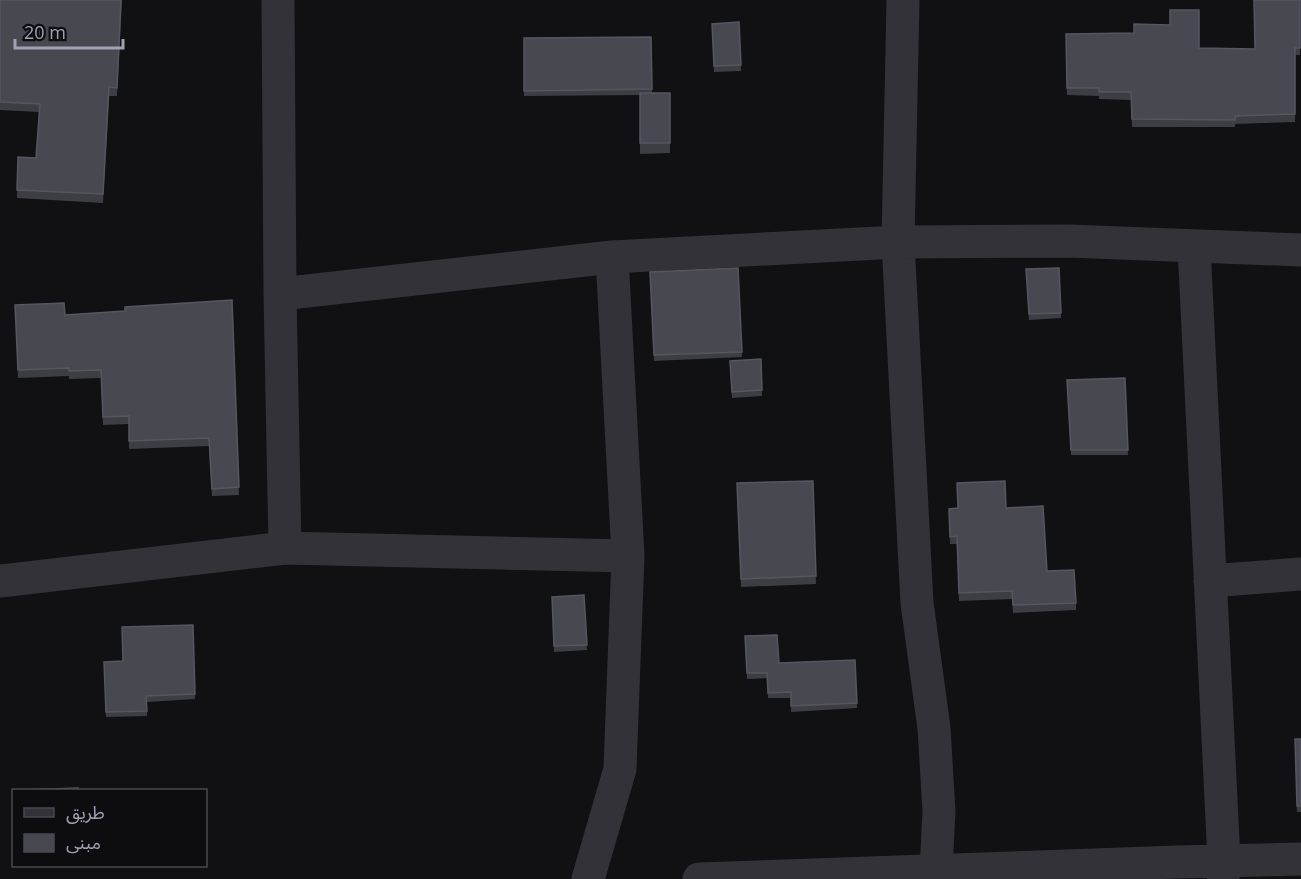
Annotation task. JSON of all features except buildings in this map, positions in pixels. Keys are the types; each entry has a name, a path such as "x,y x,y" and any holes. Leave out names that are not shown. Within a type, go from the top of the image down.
{"street":[{"path":"278,0 285,548"},
{"path":"903,0 898,243 917,603 934,728 939,811 936,871"},
{"path":"280,294 612,257 898,243 1069,241 1301,250"},
{"path":"1194,246 1224,870"},
{"path":"588,879 620,769 628,556 612,257"},
{"path":"0,581 285,548 628,556"},
{"path":"1210,581 1301,574"},
{"path":"699,879 896,876 936,871 1224,870 1301,859"}]}
